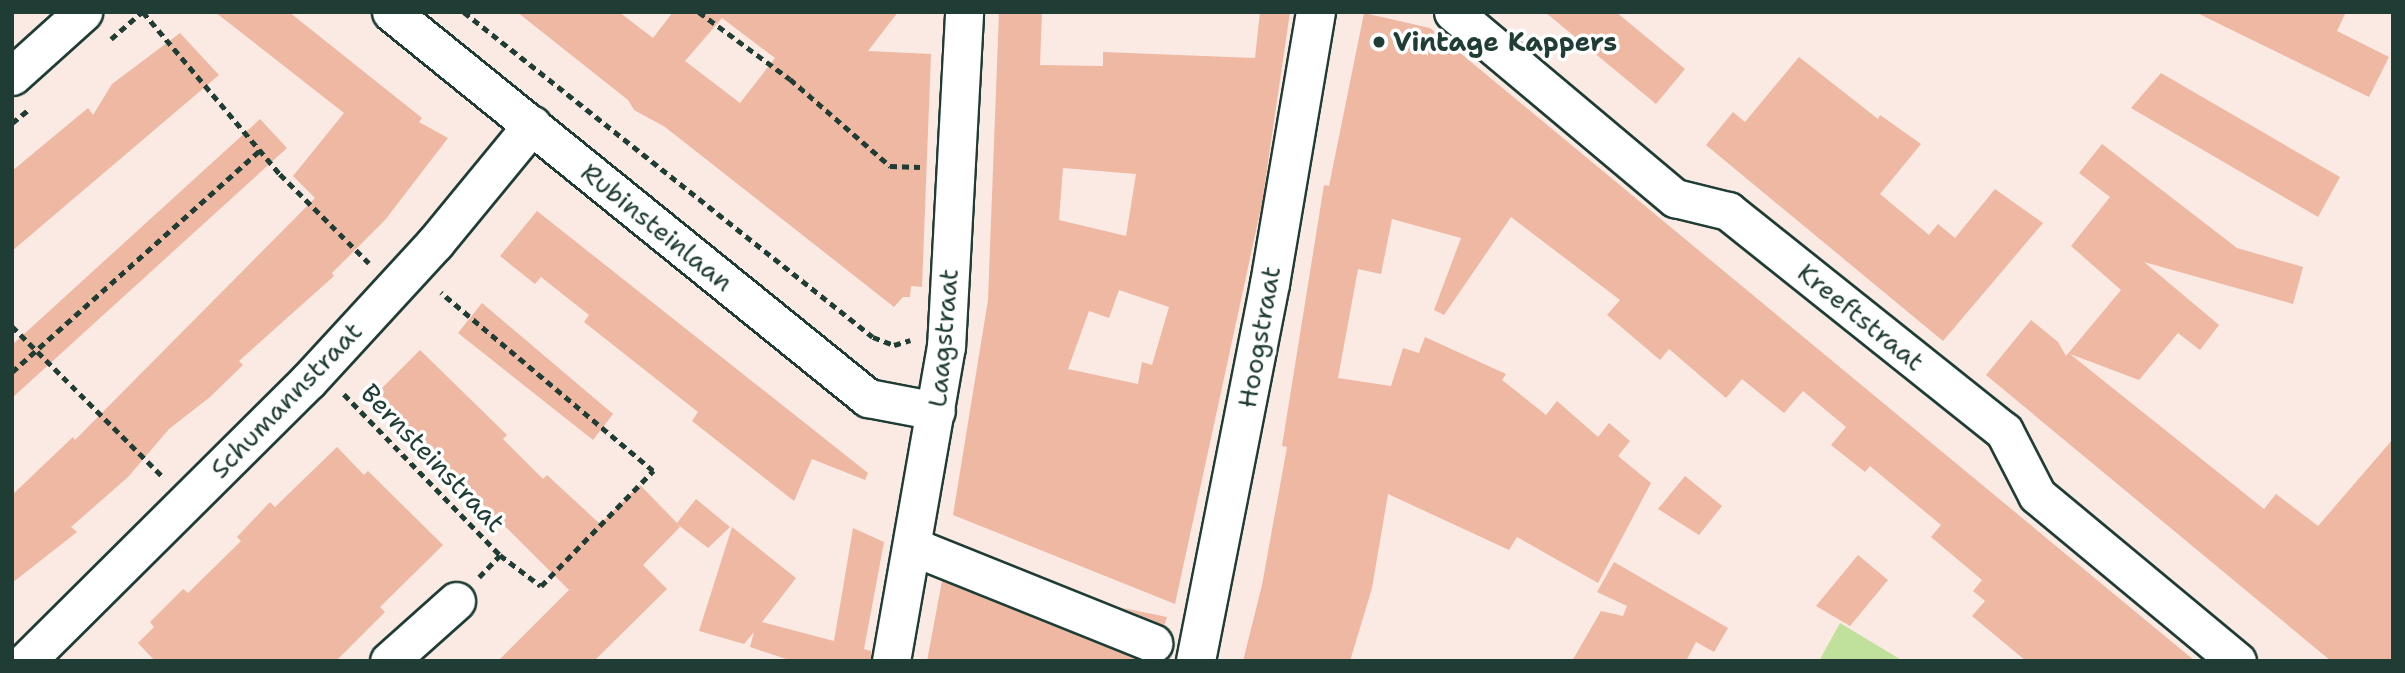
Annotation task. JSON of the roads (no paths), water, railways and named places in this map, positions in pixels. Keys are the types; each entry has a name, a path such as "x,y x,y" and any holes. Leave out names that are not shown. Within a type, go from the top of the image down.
{"street":[{"path":"12,76 83,12"},
{"name":"Rubinsteinlaan","path":"391,12 868,398 936,411"},
{"name":"Laagstraat","path":"891,661 914,547 946,347 964,12"},
{"name":"Hoogstraat","path":"1196,661 1267,298 1316,12"},
{"name":"Kreeftstraat","path":"1453,12 1675,198 1728,211 2004,431 2037,495 2237,661"},
{"name":"Schumannstraat","path":"26,661 308,381 435,243 532,125"},
{"path":"914,547 1153,643"},
{"path":"389,661 456,601"}],"place":[{"name":"Vintage Kappers","path":"1379,42"}]}
